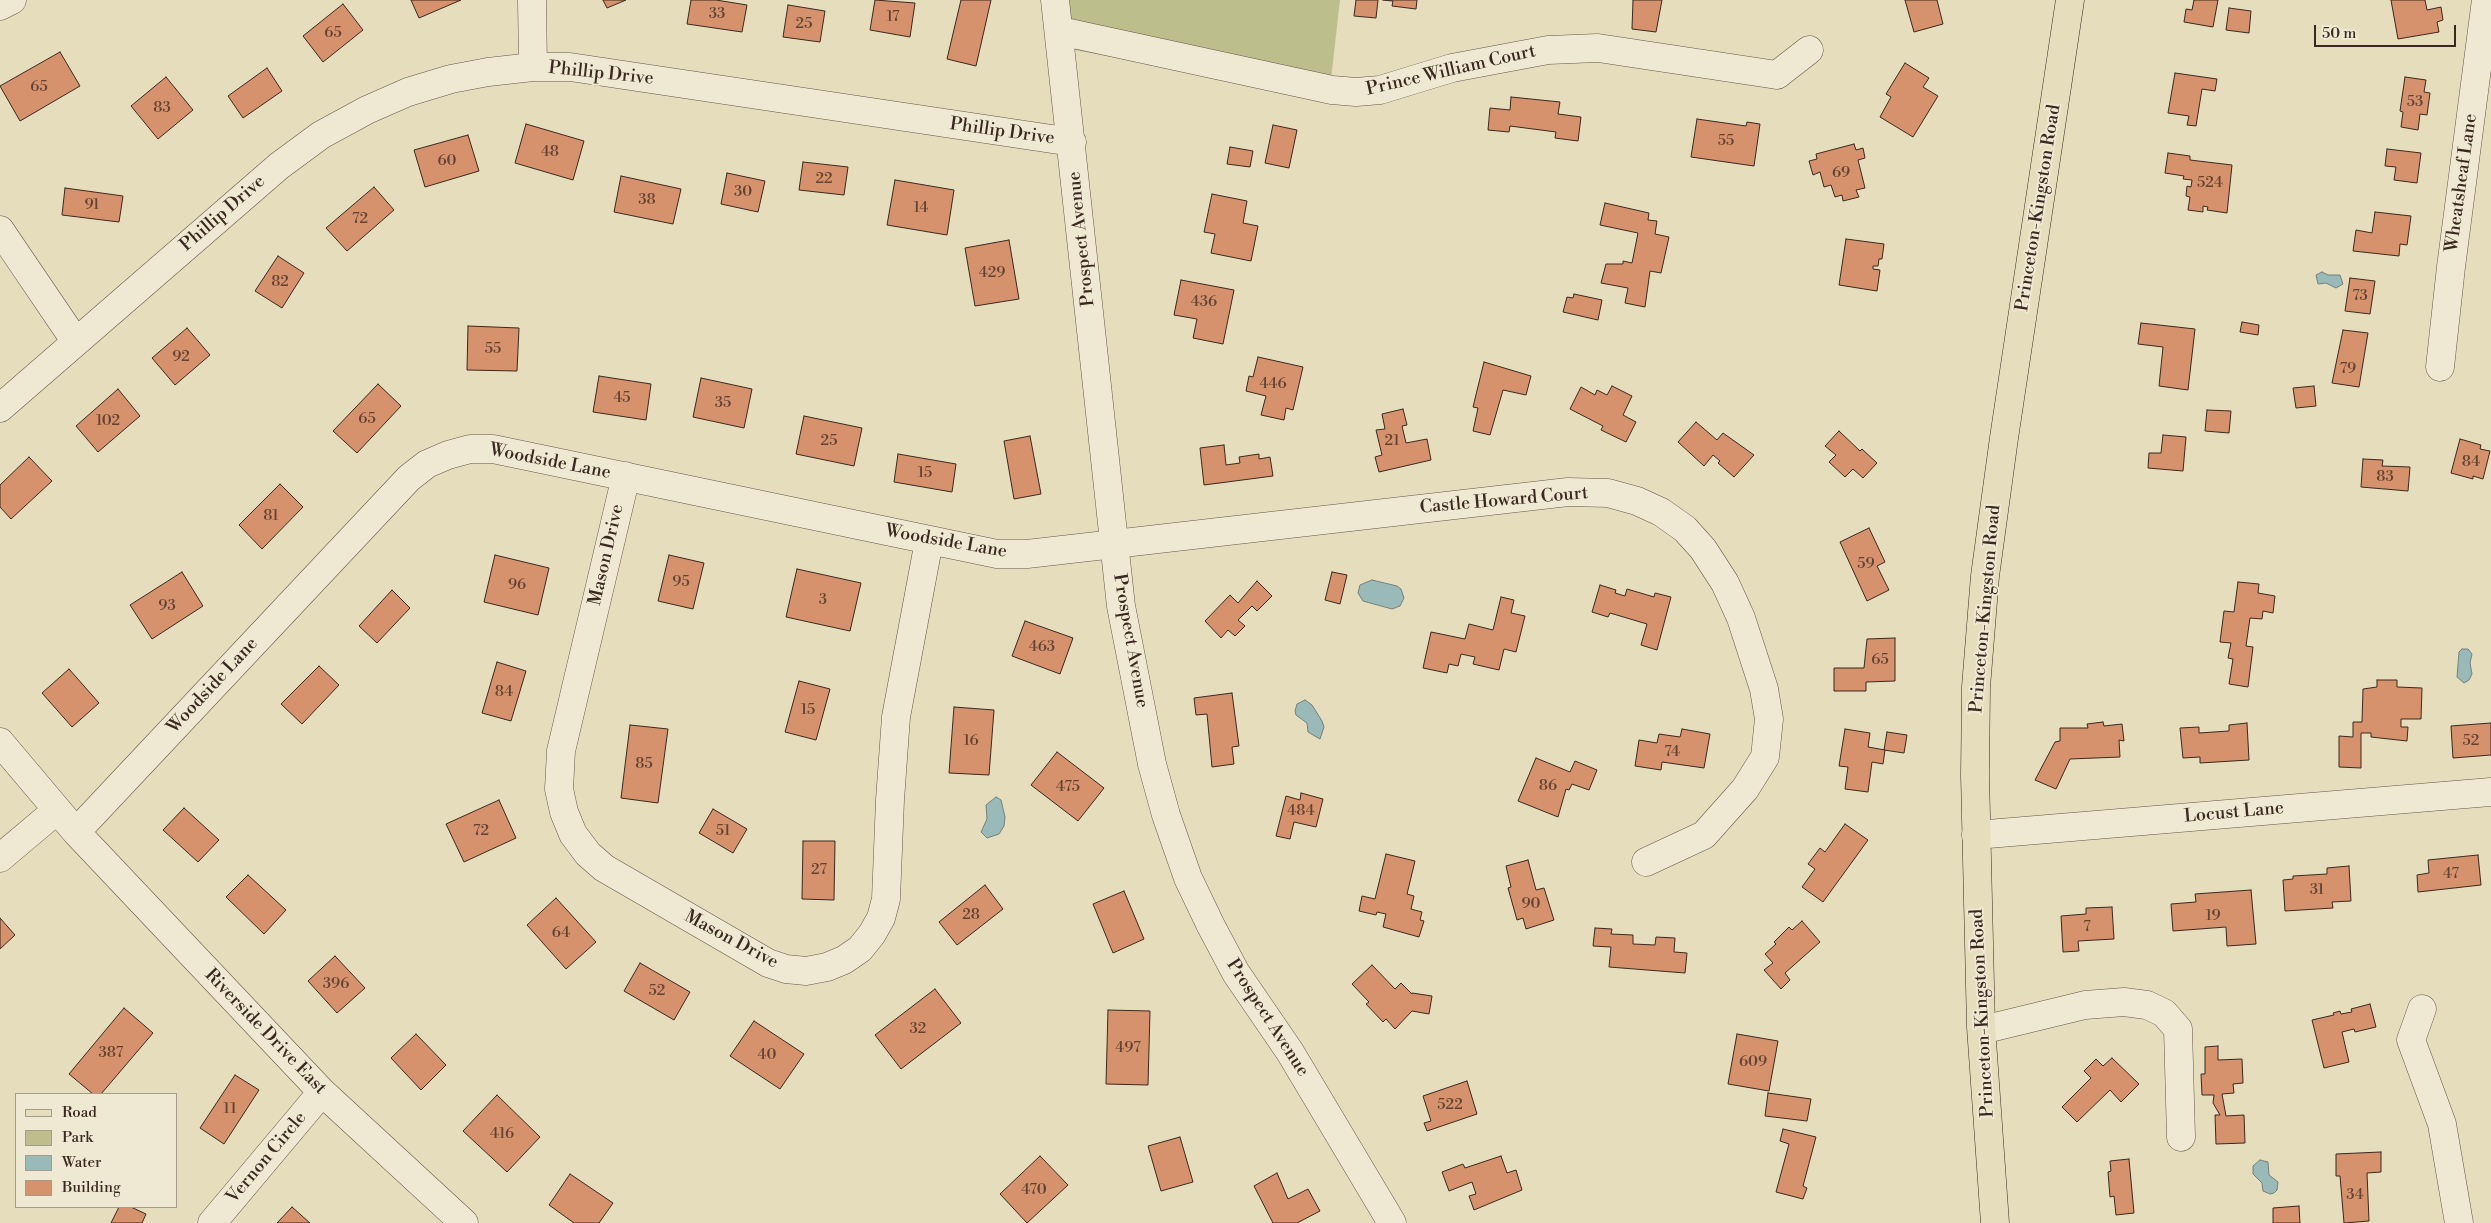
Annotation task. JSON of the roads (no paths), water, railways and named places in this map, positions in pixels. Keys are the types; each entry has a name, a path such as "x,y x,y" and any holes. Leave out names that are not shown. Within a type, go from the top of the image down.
{"main road":[{"name":"Princeton-Kingston Road","path":"1995,1223 1982,1030 1976,835 1976,687 1986,576 2004,438 2070,0"}],"street":[{"path":"0,6 12,0"},
{"path":"532,0 533,67"},
{"name":"Prospect Avenue","path":"1055,0 1060,31 1122,606 1152,764 1166,815 1188,878 1236,973 1290,1052 1392,1223"},
{"name":"Wheatsheaf Lane","path":"2440,367 2451,267 2486,0"},
{"name":"Prince William Court","path":"1060,31 1332,90 1356,92 1380,90 1452,68 1548,50 1598,48 1777,75 1809,50"},
{"name":"Phillip Drive","path":"0,408 279,166 321,135 367,110 408,92 460,78 533,67 570,67 1072,142"},
{"path":"0,230 76,342"},
{"name":"Woodside Lane","path":"76,832 409,478 428,464 456,453 493,449 997,554 1027,554 1114,542"},
{"name":"Mason Drive","path":"626,476 561,750 559,789 564,812 574,834 588,854 604,868 768,963 786,969 806,971 827,967 844,960 866,942 881,918 886,899 896,718 929,541"},
{"name":"Castle Howard Court","path":"1114,542 1568,492 1608,493 1637,501 1661,512 1684,529 1703,549 1725,584 1741,618 1764,689 1769,719 1765,757 1745,789 1704,835 1646,862"},
{"name":"Riverside Drive East","path":"0,742 76,832 322,1092 464,1223"},
{"name":"Locust Lane","path":"1976,835 2491,792"},
{"path":"0,858 57,810"},
{"path":"1982,1030 2085,1005 2124,1002 2147,1005 2164,1013 2178,1029 2181,1137"},
{"path":"2422,1009 2411,1040 2442,1124 2459,1223"},
{"name":"Vernon Circle","path":"212,1223 322,1092"}],"water":[{"path":"2322,272 2328,275 2340,275 2343,284 2336,288 2326,283 2318,284 2316,275"},
{"path":"1372,580 1397,586 1401,589 1404,598 1400,606 1392,609 1363,601 1358,593 1360,585"},
{"path":"2462,649 2468,649 2472,654 2470,663 2472,674 2469,680 2464,683 2457,677 2459,652"},
{"path":"1305,700 1312,705 1322,721 1324,727 1320,739 1308,732 1307,723 1296,715 1297,704"},
{"path":"996,797 1001,800 1005,817 1004,826 999,834 987,838 981,832 987,819 986,805"},
{"path":"2260,1160 2268,1162 2269,1175 2278,1182 2277,1190 2274,1193 2270,1194 2263,1191 2262,1183 2253,1174 2253,1166"}]}
